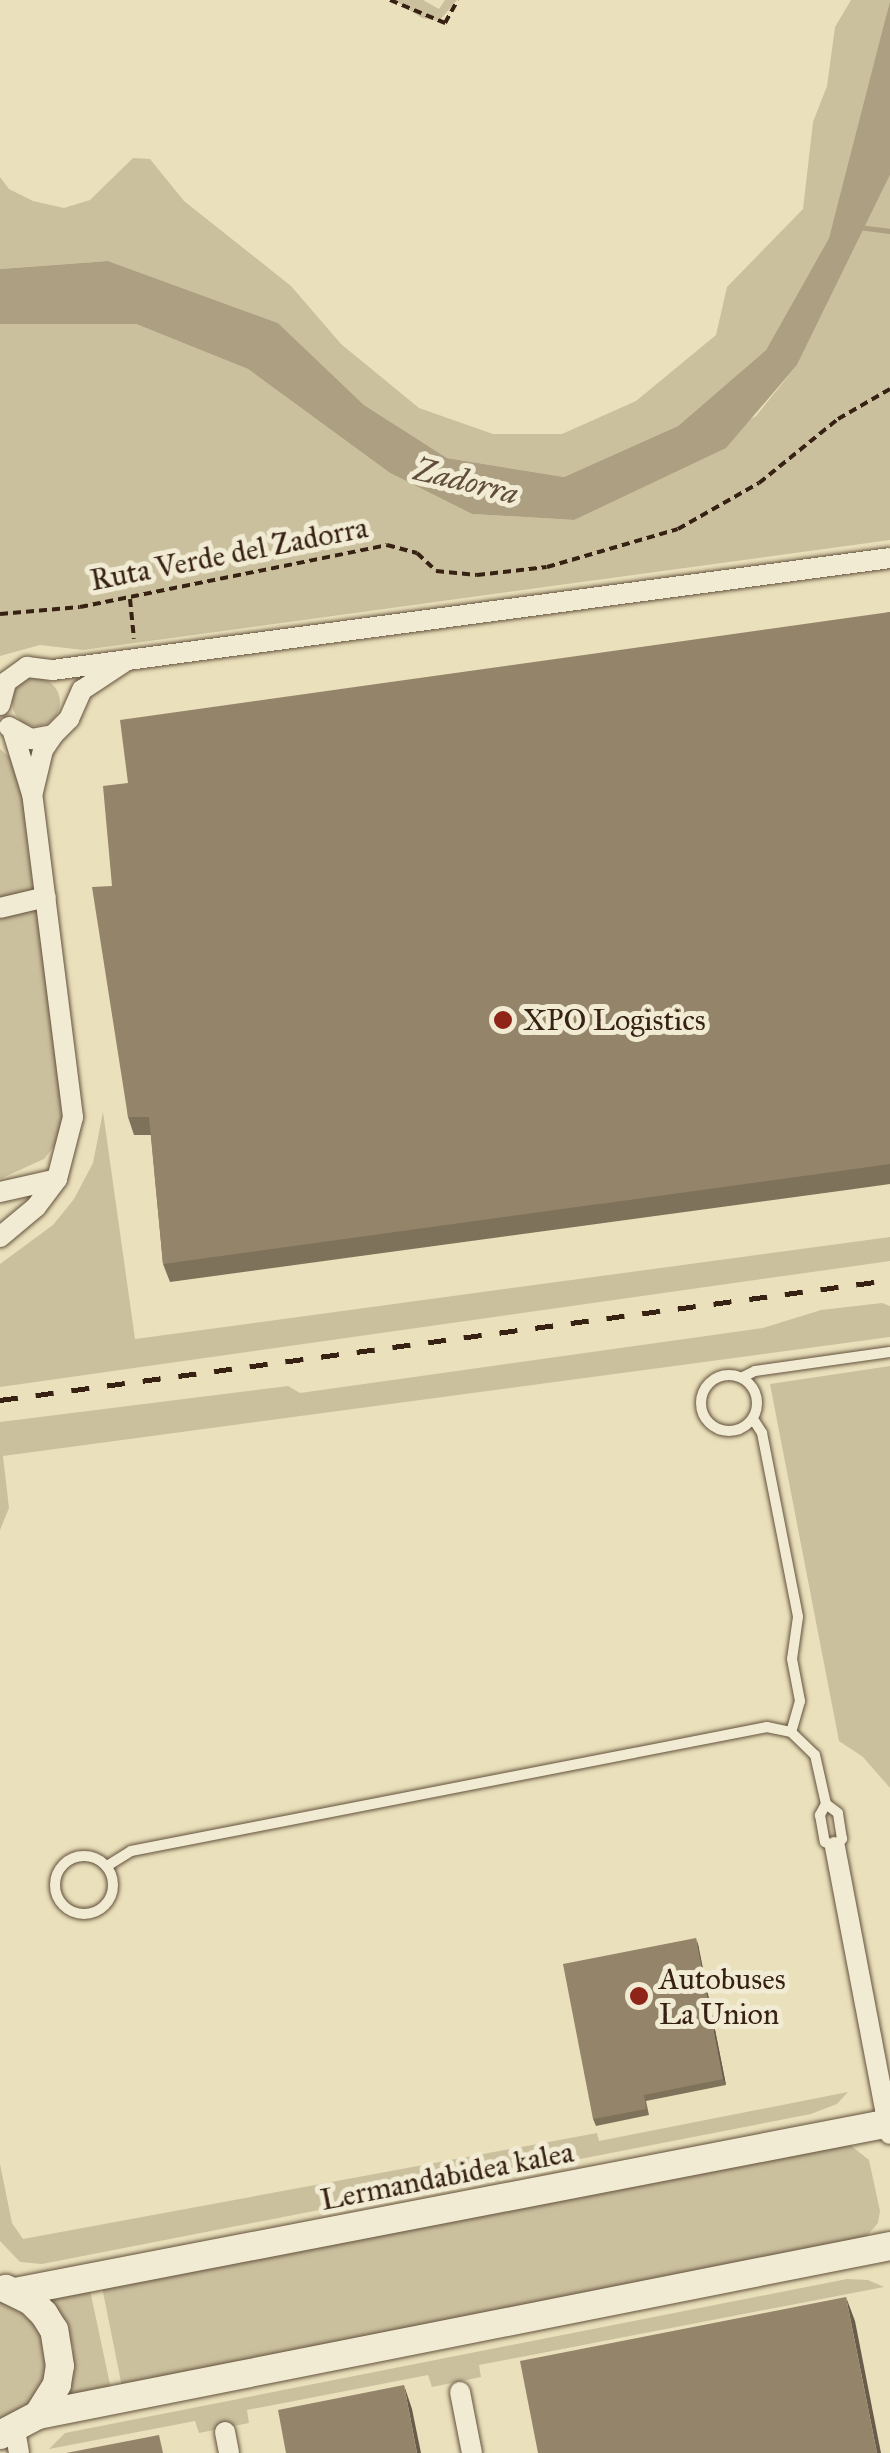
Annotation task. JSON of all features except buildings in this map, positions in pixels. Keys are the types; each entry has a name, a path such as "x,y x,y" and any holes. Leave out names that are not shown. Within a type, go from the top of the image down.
{"street":[{"path":"0,1237 36,1207 57,1179 74,1117 32,794 3,717 6,682 15,673 27,667 53,670 132,654 890,558"},
{"path":"32,794 43,750 62,728 82,690 132,654"},
{"path":"53,670 69,686 72,708"},
{"path":"3,717 32,738 52,735"},
{"path":"0,908 46,897"},
{"path":"0,1192 57,1179"},
{"path":"834,1847 889,2126"},
{"name":"Lermandabidea kalea","path":"8,2289 889,2126"},
{"path":"18,2433 890,2246"},
{"path":"8,2289 44,2314 59,2348 57,2384 18,2433"},
{"path":"460,2392 472,2453"}],"lane":[{"path":"743,1377 755,1371 890,1352"},
{"path":"731,1374 743,1377 757,1396 753,1419 744,1427 721,1430 703,1416 700,1404 709,1382 731,1374"},
{"path":"753,1419 762,1434 798,1616 792,1660 800,1702 792,1732"},
{"path":"107,1866 131,1850 754,1729 792,1732 815,1755 826,1804 838,1813 842,1839 834,1847 825,1842 820,1815 826,1804"},
{"path":"76,1857 92,1857 107,1866 114,1881 111,1898 100,1910 84,1915 68,1910 57,1897 55,1881 62,1866 76,1857"}],"path":[{"path":"390,0 445,23 458,0"},
{"name":"Ruta Verde del Zadorra","path":"0,614 130,596 387,546 417,552 436,572 477,575 547,567 678,530 759,483 838,419 890,390"},
{"path":"130,596 132,654"}],"shaded area":[{"path":"394,0 423,0 439,9 445,0 457,0 439,21 422,18"},
{"path":"851,0 890,0 871,86 829,238 766,350 678,426 564,477 447,458 364,405 278,323 108,261 0,269 0,177 9,189 33,201 64,208 90,200 133,158 150,159 184,201 291,286 341,344 419,408 493,434 562,434 636,401 716,335 727,287 803,209 813,122 827,86 835,27"},
{"path":"890,175 890,540 83,650 40,645 0,656 0,324 136,324 248,369 390,473 472,514 574,520 756,416 797,365"},
{"path":"36,678 53,685 60,702 53,719 36,726 19,719 12,702 19,685"},
{"path":"0,749 20,766 28,850 55,1023 62,1117 58,1141 44,1159 0,1179"},
{"path":"103,1112 135,1339 890,1237 890,1261 0,1387 0,1264 53,1225 74,1199 93,1163"},
{"path":"882,1303 890,1306 890,1337 3,1456 9,1508 0,1530 0,1422 288,1386 300,1393 763,1328 821,1310"},
{"path":"890,1366 890,1788 863,1757 839,1741 770,1384"},
{"path":"848,2092 837,2104 811,2114 42,2264 20,2262 0,2241 0,2164 12,2223 23,2239 597,2133 599,2141"},
{"path":"849,2144 869,2160 880,2211 878,2223 865,2238 122,2387 102,2287"},
{"path":"847,2279 868,2280 884,2287 479,2365 481,2377 432,2387 428,2375 247,2410 249,2423 199,2433 195,2421 49,2449 65,2433"},
{"path":"90,2290 111,2389 66,2398 73,2372 73,2348 48,2298"},
{"path":"0,2300 34,2321 44,2335 49,2370 36,2402 0,2424"}],"water":[{"name":"Zadorra","path":"890,1 890,175 797,365 726,448 574,520 472,514 390,473 248,369 136,324 0,324 0,269 108,261 278,323 364,405 447,458 564,477 678,426 766,350 829,238"}],"waterway":[{"path":"858,227 890,231"}],"railway":[{"path":"0,1400 890,1280"}],"place":[{"name":"XPO Logistics","path":"503,1020"},
{"name":"Autobuses La Union","path":"639,1996"}]}
